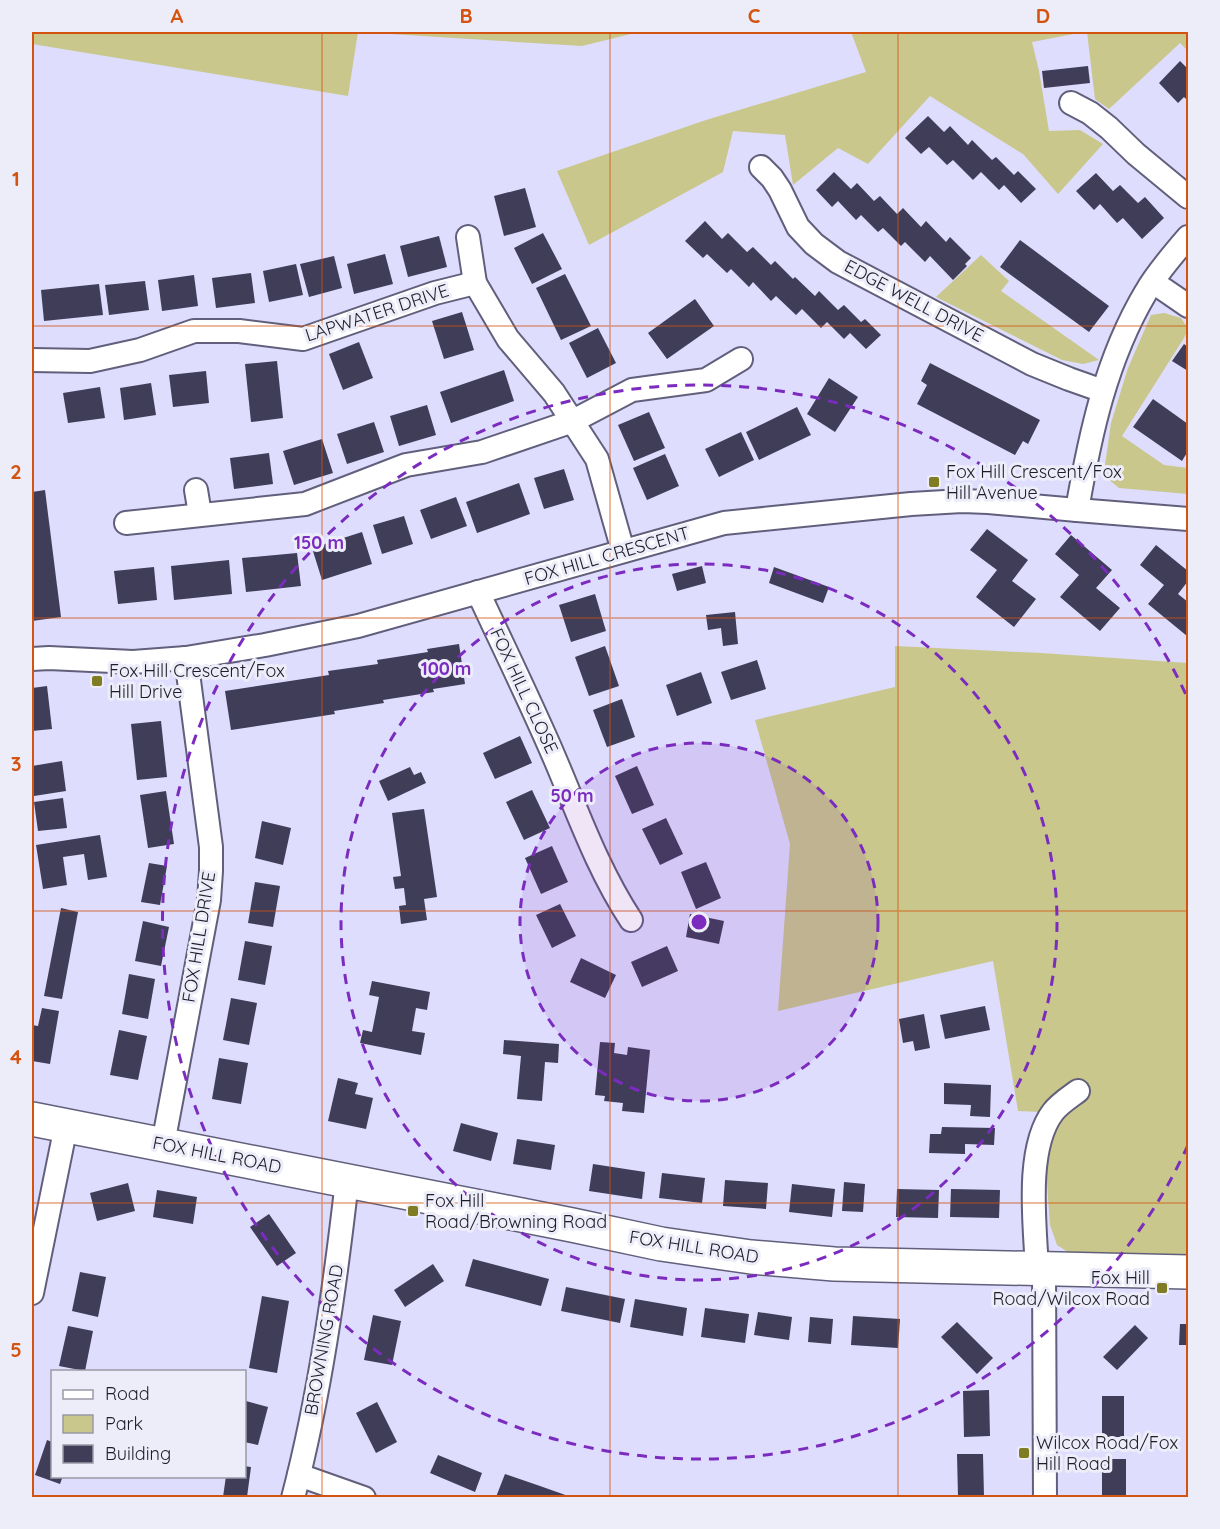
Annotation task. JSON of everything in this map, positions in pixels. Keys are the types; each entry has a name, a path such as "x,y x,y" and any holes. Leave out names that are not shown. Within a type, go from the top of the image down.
{"street":[{"path":"1071,103 1090,113 1109,128 1136,154 1188,197"},
{"name":"EDGE WELL DRIVE","path":"761,166 780,190 798,227 814,244 838,262 1032,364 1103,391"},
{"path":"468,237 475,283 508,339 554,393 597,459 623,551"},
{"path":"1077,510 1087,451 1115,356 1147,290 1188,237"},
{"path":"1153,282 1188,306"},
{"name":"LAPWATER DRIVE","path":"32,360 90,361 140,350 194,330 239,331 303,339 435,293 475,283"},
{"path":"126,523 305,504 406,465 482,452 573,421 632,390 709,388 741,359"},
{"path":"196,490 200,514"},
{"name":"FOX HILL CRESCENT","path":"32,659 133,662 186,658 265,645 358,626 724,523 781,516 962,501 1188,519"},
{"name":"FOX HILL CLOSE","path":"478,592 537,717 587,837 619,902 631,920"},
{"name":"FOX HILL DRIVE","path":"163,1144 209,900 211,871 211,847 186,658"},
{"path":"1045,1497 1040,1269 1034,1190 1037,1152 1043,1130 1053,1111 1078,1091"},
{"name":"FOX HILL ROAD","path":"32,1119 661,1244 751,1257 834,1264 1188,1272"},
{"path":"32,1293 66,1126"},
{"name":"BROWNING ROAD","path":"292,1497 314,1403 337,1268 347,1181"},
{"path":"298,1475 364,1497"}],"green space":[{"path":"32,32 358,32 348,96 32,44"},
{"path":"358,32 639,32 582,46"},
{"path":"851,32 1084,32 1032,42 1049,131 1080,130 1103,144 1058,194 1023,154 930,96 868,164 838,148 793,185 785,135 733,131 723,172 589,245 557,171 706,120 866,72"},
{"path":"1087,32 1188,32 1188,51 1180,43 1109,109 1095,99"},
{"path":"981,255 1009,281 1001,291 1099,360 1083,364 1062,360 936,297"},
{"path":"1164,313 1181,318 1188,329 1122,436 1164,465 1188,468 1188,494 1119,488 1108,479 1105,465 1111,423 1128,368 1151,315"},
{"path":"895,646 1188,663 1188,1255 1071,1254 1057,1245 1050,1225 1042,1112 1018,1111 993,961 778,1011 790,844 755,720 895,687"}],"building":[{"path":"1180,61 1188,69 1188,101 1184,97 1178,103 1159,83"},
{"path":"1088,66 1090,83 1044,88 1042,71"},
{"path":"928,116 944,132 950,126 968,145 972,140 992,160 996,157 1014,175 1018,171 1036,189 1021,203 1004,185 999,190 981,172 973,180 953,160 947,165 929,147 921,154 905,138"},
{"path":"834,172 851,189 857,183 874,201 880,196 897,214 903,208 921,227 926,221 946,242 950,237 971,258 965,264 967,266 953,280 930,256 925,262 905,242 901,246 883,228 878,232 861,215 856,220 838,201 832,207 816,190"},
{"path":"1096,173 1113,191 1120,185 1138,203 1145,197 1164,218 1142,239 1123,218 1117,223 1100,204 1094,210 1076,191"},
{"path":"525,188 536,227 504,236 494,196"},
{"path":"705,221 722,239 728,233 747,252 753,247 771,265 775,261 815,296 819,291 838,310 844,305 861,322 865,319 881,335 866,349 850,333 844,339 827,322 821,328 802,309 796,315 776,296 771,301 753,282 749,287 731,269 727,273 707,254 703,258 685,241"},
{"path":"543,233 562,269 532,284 514,248"},
{"path":"439,236 447,267 408,277 400,246"},
{"path":"1020,240 1109,306 1089,332 1000,267"},
{"path":"385,254 393,284 354,294 347,264"},
{"path":"334,256 342,288 309,297 300,264"},
{"path":"296,264 303,295 269,302 263,271"},
{"path":"251,273 255,303 216,308 212,278"},
{"path":"565,274 591,326 561,340 536,288"},
{"path":"194,275 198,306 162,311 158,280"},
{"path":"145,281 149,310 109,315 105,285"},
{"path":"99,284 103,315 44,321 41,290"},
{"path":"695,299 714,326 667,359 648,333"},
{"path":"462,312 474,350 444,359 432,321"},
{"path":"598,328 616,363 587,378 569,343"},
{"path":"359,342 373,378 343,390 329,354"},
{"path":"1184,344 1188,347 1188,371 1172,361"},
{"path":"277,361 283,418 251,422 245,364"},
{"path":"930,363 1040,420 1028,444 1023,441 1015,455 917,404 927,385 921,381"},
{"path":"504,370 514,401 451,423 440,392"},
{"path":"206,371 209,403 173,407 169,375"},
{"path":"829,378 858,397 835,432 807,414"},
{"path":"151,383 156,415 124,420 120,388"},
{"path":"100,387 105,418 68,423 63,393"},
{"path":"1153,399 1188,424 1188,451 1182,461 1133,427"},
{"path":"427,405 436,435 399,446 390,416"},
{"path":"797,407 811,435 759,460 746,432"},
{"path":"649,412 665,448 634,461 618,425"},
{"path":"374,422 384,452 347,464 337,434"},
{"path":"741,432 754,460 719,477 705,449"},
{"path":"322,439 333,473 294,485 283,451"},
{"path":"269,453 273,484 234,489 230,458"},
{"path":"665,454 679,486 647,500 633,468"},
{"path":"564,469 574,500 544,509 534,478"},
{"path":"519,483 530,514 477,533 466,502"},
{"path":"45,490 61,617 32,621 32,492"},
{"path":"456,497 467,526 431,539 420,510"},
{"path":"404,516 413,544 382,554 373,525"},
{"path":"987,529 1028,560 1012,581 1036,599 1014,627 976,597 997,570 970,550"},
{"path":"362,532 372,564 322,580 312,548"},
{"path":"1071,535 1112,570 1096,588 1120,608 1100,631 1060,597 1079,575 1055,554"},
{"path":"1156,545 1188,571 1188,581 1178,594 1188,602 1187,636 1148,604 1164,585 1140,565"},
{"path":"297,553 301,586 246,592 242,558"},
{"path":"229,560 232,594 174,600 171,566"},
{"path":"702,566 706,583 677,591 672,574"},
{"path":"154,567 157,600 118,604 114,571"},
{"path":"774,567 829,587 823,603 769,583"},
{"path":"595,594 606,631 571,642 559,605"},
{"path":"735,612 738,644 723,646 721,628 708,630 706,615"},
{"path":"459,644 465,684 433,689 434,692 383,700 384,703 334,711 335,714 231,730 225,691 329,675 328,671 378,664 377,660 428,652 427,649"},
{"path":"605,646 619,686 589,696 575,657"},
{"path":"757,660 766,689 731,700 721,672"},
{"path":"701,672 712,703 677,716 666,685"},
{"path":"47,686 52,729 32,731 32,688"},
{"path":"622,699 635,737 607,747 593,710"},
{"path":"161,721 167,777 137,780 131,724"},
{"path":"520,736 532,763 495,779 483,753"},
{"path":"62,761 66,791 34,796 32,766"},
{"path":"637,766 654,805 632,814 615,776"},
{"path":"410,767 414,775 421,772 426,783 388,801 379,781"},
{"path":"532,790 550,828 524,840 506,802"},
{"path":"166,791 174,844 148,848 140,795"},
{"path":"63,798 67,828 38,831 34,802"},
{"path":"424,809 437,897 424,899 427,920 401,924 399,906 406,905 404,888 395,889 393,877 401,876 392,813"},
{"path":"666,818 683,854 660,865 642,829"},
{"path":"262,821 291,828 283,865 255,858"},
{"path":"100,835 107,877 88,880 84,854 63,857 67,885 43,889 36,845"},
{"path":"552,846 568,882 541,894 525,858"},
{"path":"706,862 721,898 696,909 681,872"},
{"path":"149,863 167,866 160,905 141,902"},
{"path":"255,882 280,886 273,927 248,923"},
{"path":"560,904 576,936 552,948 536,915"},
{"path":"61,908 78,912 62,999 44,996"},
{"path":"690,914 724,921 719,944 686,937"},
{"path":"143,921 169,927 161,966 135,961"},
{"path":"245,941 272,946 265,985 238,980"},
{"path":"667,946 678,971 642,987 631,962"},
{"path":"581,958 616,975 605,998 570,982"},
{"path":"129,974 155,979 148,1019 122,1014"},
{"path":"372,981 430,992 427,1010 416,1008 412,1031 425,1033 421,1055 360,1043 363,1030 372,1032 379,997 369,995"},
{"path":"231,998 257,1003 249,1045 223,1040"},
{"path":"985,1006 990,1030 945,1039 940,1015"},
{"path":"42,1008 59,1011 50,1064 32,1061 32,1025 38,1026"},
{"path":"924,1014 930,1048 915,1051 913,1041 903,1043 899,1019"},
{"path":"119,1030 147,1036 138,1080 110,1075"},
{"path":"504,1040 559,1044 558,1063 545,1062 542,1101 517,1099 521,1056 503,1054"},
{"path":"600,1042 615,1043 614,1053 627,1055 628,1047 650,1050 644,1113 622,1111 623,1103 604,1101 605,1096 595,1095"},
{"path":"219,1058 248,1063 241,1104 212,1099"},
{"path":"338,1078 358,1083 355,1094 373,1098 366,1129 328,1121"},
{"path":"944,1083 991,1085 990,1117 970,1116 971,1105 944,1104"},
{"path":"461,1123 498,1133 491,1161 453,1151"},
{"path":"942,1127 995,1128 994,1145 965,1144 965,1154 929,1153 930,1134 941,1134"},
{"path":"517,1139 555,1145 551,1170 513,1164"},
{"path":"593,1164 645,1172 642,1199 589,1191"},
{"path":"662,1173 705,1178 702,1203 659,1198"},
{"path":"725,1180 768,1183 766,1209 723,1206"},
{"path":"844,1182 865,1184 863,1212 842,1211"},
{"path":"128,1183 135,1211 97,1221 90,1193"},
{"path":"792,1184 835,1189 832,1217 789,1212"},
{"path":"897,1189 939,1190 938,1218 896,1217"},
{"path":"951,1189 1000,1190 999,1218 950,1217"},
{"path":"157,1190 197,1197 193,1224 153,1217"},
{"path":"269,1214 296,1253 277,1266 250,1227"},
{"path":"473,1259 549,1279 541,1306 465,1286"},
{"path":"433,1264 444,1281 405,1307 394,1290"},
{"path":"80,1272 106,1277 98,1317 72,1311"},
{"path":"566,1287 625,1299 620,1323 561,1311"},
{"path":"262,1296 289,1301 277,1373 249,1368"},
{"path":"635,1299 687,1308 683,1336 630,1327"},
{"path":"705,1308 749,1314 745,1343 701,1337"},
{"path":"758,1312 792,1317 789,1340 754,1335"},
{"path":"373,1315 401,1321 392,1365 364,1360"},
{"path":"853,1316 900,1319 898,1348 851,1345"},
{"path":"810,1317 833,1319 831,1344 808,1342"},
{"path":"957,1322 993,1358 977,1374 941,1337"},
{"path":"1180,1324 1188,1324 1188,1345 1179,1345"},
{"path":"1135,1325 1148,1338 1117,1370 1103,1357"},
{"path":"68,1326 93,1331 85,1370 59,1366"},
{"path":"989,1390 990,1436 964,1437 963,1391"},
{"path":"1102,1396 1124,1396 1124,1437 1102,1437"},
{"path":"246,1401 268,1407 258,1445 246,1442"},
{"path":"377,1402 397,1442 376,1453 356,1413"},
{"path":"47,1440 51,1442 51,1478 62,1478 60,1484 35,1475"},
{"path":"957,1454 983,1454 984,1497 958,1497"},
{"path":"438,1455 482,1473 475,1492 430,1473"},
{"path":"1102,1459 1126,1459 1126,1497 1102,1497"},
{"path":"246,1466 251,1467 247,1497 223,1497 226,1478 246,1478"},
{"path":"505,1474 540,1486 571,1497 496,1497"}],"place":[{"name":"Fox Hill Crescent/Fox Hill Avenue","path":"934,482"},
{"name":"Fox Hill Crescent/Fox Hill Drive","path":"97,681"},
{"name":"Fox Hill Road/Browning Road","path":"413,1211"},
{"name":"Fox Hill Road/Wilcox Road","path":"1162,1288"},
{"name":"Wilcox Road/Fox Hill Road","path":"1024,1453"}]}
